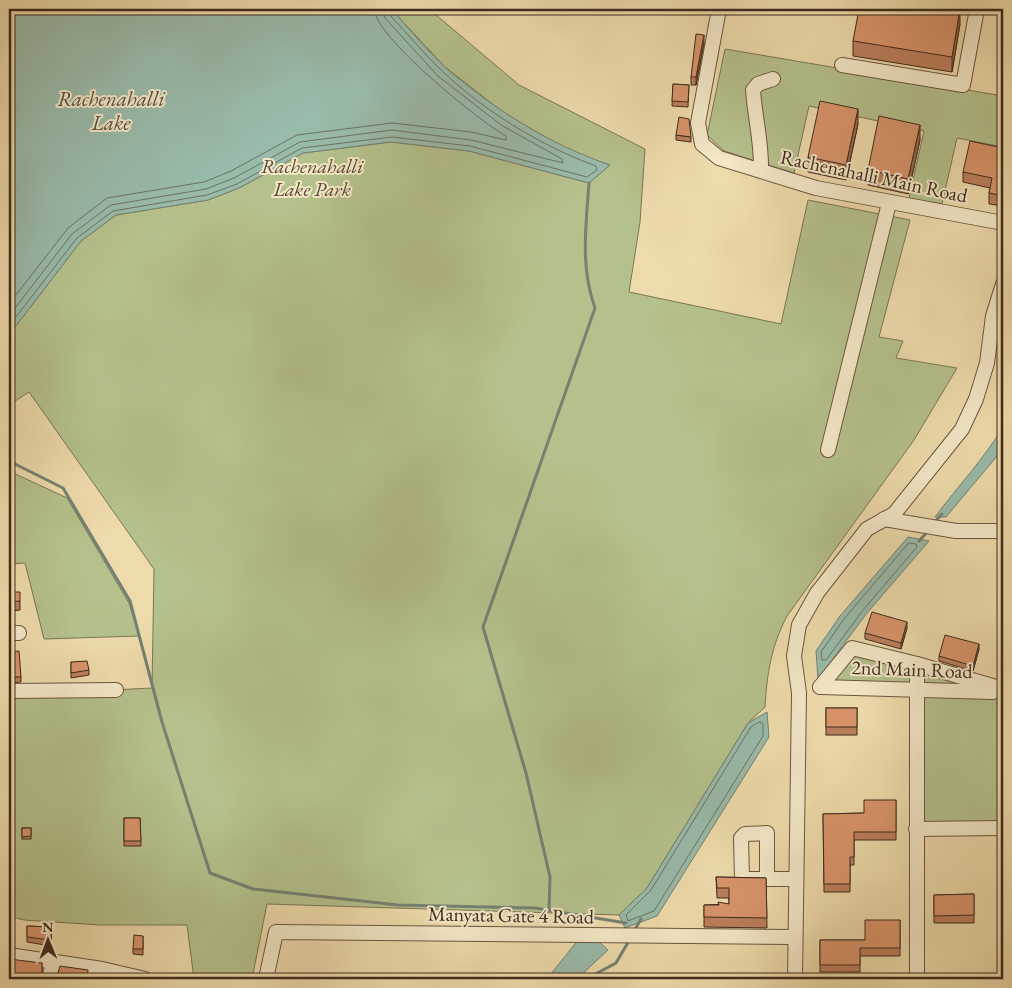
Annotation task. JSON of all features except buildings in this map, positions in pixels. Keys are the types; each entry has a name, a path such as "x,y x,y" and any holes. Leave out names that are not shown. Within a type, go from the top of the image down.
{"street":[{"name":"Rachenahalli Main Road","path":"719,9 698,123 702,144 719,158 816,188 1003,223"},
{"path":"842,65 963,85 976,9"},
{"path":"761,171 762,148 757,137 753,90 758,84 773,79"},
{"path":"828,450 889,203"},
{"path":"795,979 798,679 794,656 799,625 817,593 866,529 894,514 962,429 976,398 988,363 993,316 1003,284"},
{"path":"884,519 956,531 1003,531"},
{"name":"2nd Main Road","path":"917,664 852,648 820,686 1003,691"},
{"path":"918,979 916,829 917,664 1003,691"},
{"path":"9,691 116,690"},
{"path":"916,829 1003,828"},
{"path":"767,879 795,879"},
{"name":"Manyata Gate 4 Road","path":"266,979 276,932 794,937"},
{"path":"9,955 53,962 95,974 145,979"},
{"path":"49,979 53,962"}],"green space":[{"name":"Rachenahalli Lake Park","path":"391,9 429,9 519,85 645,149 640,222 629,292 781,324 808,200 910,220 879,337 903,341 896,358 957,368 914,440 787,616 777,639 771,660 765,707 748,723 647,888 619,915 267,904 252,979 194,979 187,925 100,925 24,920 9,916 9,695 152,688 154,569 29,392 9,405 9,335 81,241 116,215 208,200 239,188 303,153 391,142 469,151 589,183 610,165 574,153 508,116 445,67"},
{"path":"725,49 1003,96 1003,147 957,138 942,204 909,198 924,131 809,106 794,173 724,151 707,135"},
{"path":"9,471 67,498 129,603 139,636 44,639 25,563 9,564"},
{"path":"855,654 913,668 912,684 831,682"},
{"path":"920,668 1000,691 920,686"},
{"path":"921,693 1003,698 1003,824 921,826"}],"water":[{"name":"Rachenahalli Lake","path":"9,9 391,9 446,68 503,112 566,147 610,165 589,183 469,151 391,142 303,153 239,188 208,200 116,215 81,241 9,335"},
{"path":"1003,427 1003,449 946,517 935,517 996,439"},
{"path":"908,537 929,541 867,613 818,679 816,651 840,616"},
{"path":"767,712 769,737 657,916 625,928 619,915 647,888 748,723"},
{"path":"586,930 608,950 577,979 547,979"}],"waterway":[{"path":"549,910 550,877 526,773 483,627 595,308 587,277 585,246 589,183"},
{"path":"9,461 63,488 130,601 162,722 210,873 253,889 398,905 535,908 626,923"},
{"path":"933,524 942,514"},
{"path":"919,541 928,531"},
{"path":"634,931 641,919"},
{"path":"586,979 616,963 630,939"}]}
